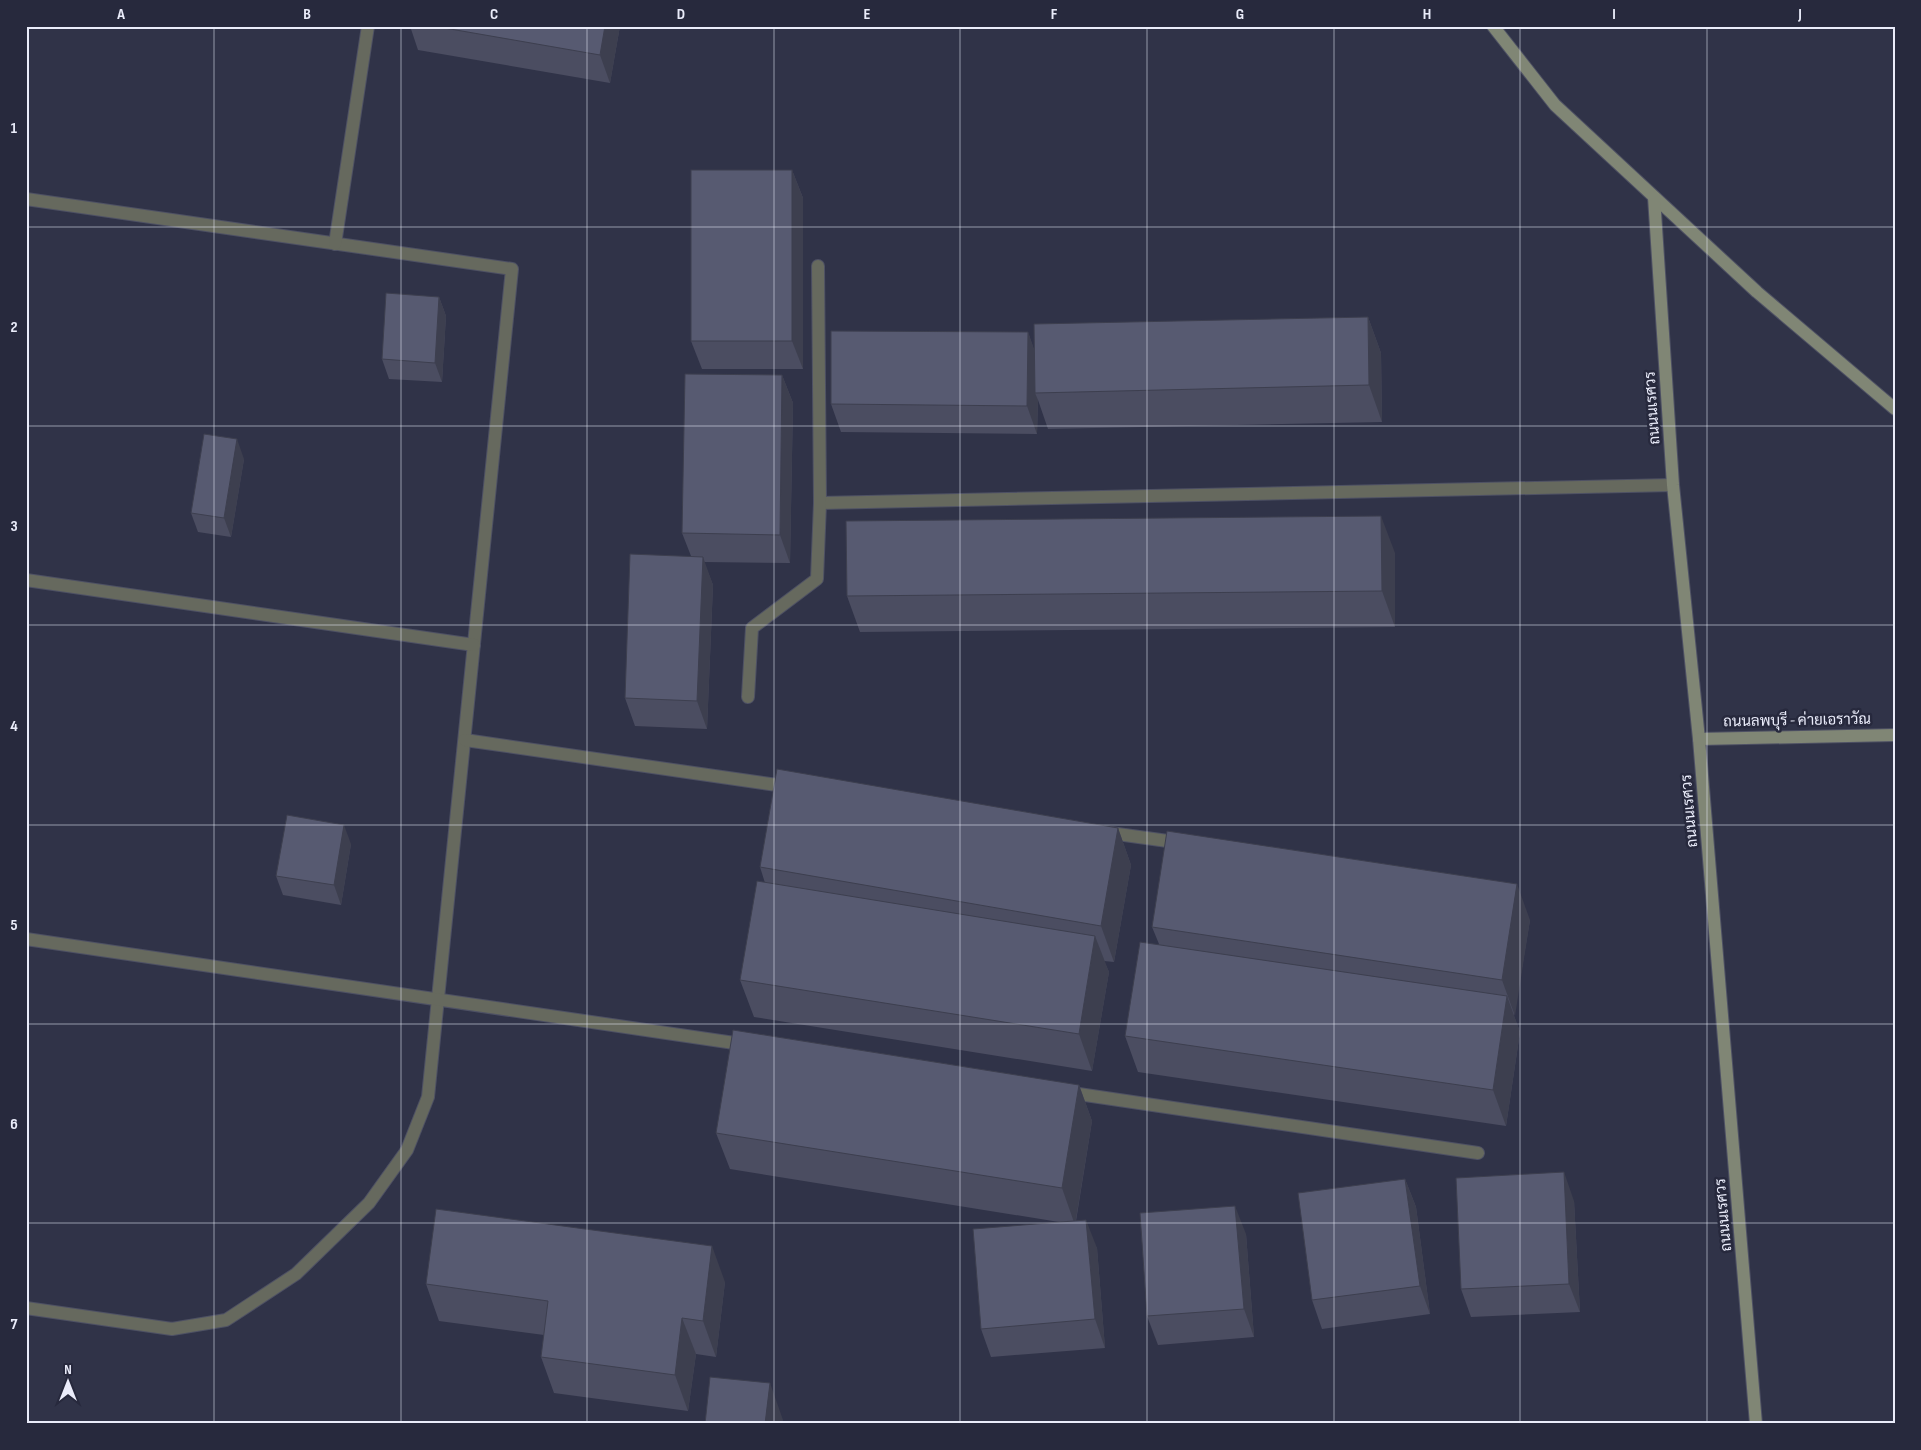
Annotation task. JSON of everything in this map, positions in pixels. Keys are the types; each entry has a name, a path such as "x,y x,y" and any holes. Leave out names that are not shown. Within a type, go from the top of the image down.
{"main road":[{"path":"1494,26 1555,105 1757,292 1895,410"},
{"name":"ถนนนเรศวร","path":"1654,197 1673,484 1699,739 1756,1424"},
{"name":"ถนนลพบุรี - ค่ายเอราวัณ","path":"1699,739 1895,735"}],"lane":[{"path":"335,244 368,26"},
{"path":"26,199 512,269 428,1097 407,1150 369,1203 296,1274 226,1320 172,1328 26,1308"},
{"path":"748,697 752,628 817,579 820,503 818,266"},
{"path":"820,503 1673,484"},
{"path":"26,580 474,645"},
{"path":"464,740 800,788"},
{"path":"1087,829 1195,845"},
{"path":"26,939 762,1047"},
{"path":"1056,1090 1478,1153"}],"building":[{"path":"433,26 605,26 600,55"},
{"path":"691,170 792,170 792,341 691,341"},
{"path":"386,293 439,297 435,363 382,359"},
{"path":"1368,317 1369,385 1035,393 1034,324"},
{"path":"831,331 1028,332 1027,406 831,404"},
{"path":"685,374 782,375 780,535 682,533"},
{"path":"204,434 237,439 224,518 191,513"},
{"path":"1381,516 1382,591 847,596 846,521"},
{"path":"630,554 703,557 697,701 625,698"},
{"path":"777,769 1118,828 1101,926 760,867"},
{"path":"287,815 344,825 334,885 276,876"},
{"path":"1167,831 1517,884 1502,980 1152,927"},
{"path":"757,881 1095,936 1079,1034 740,980"},
{"path":"1140,942 1507,996 1493,1090 1125,1036"},
{"path":"733,1030 1079,1085 1062,1188 716,1133"},
{"path":"1564,1172 1569,1284 1461,1289 1456,1178"},
{"path":"1405,1179 1420,1286 1312,1300 1298,1193"},
{"path":"1235,1206 1244,1309 1147,1316 1140,1213"},
{"path":"436,1209 712,1246 703,1321 682,1318 675,1375 541,1357 548,1301 426,1284"},
{"path":"1086,1220 1095,1319 981,1329 973,1229"},
{"path":"710,1377 770,1383 765,1424 705,1424"}]}
